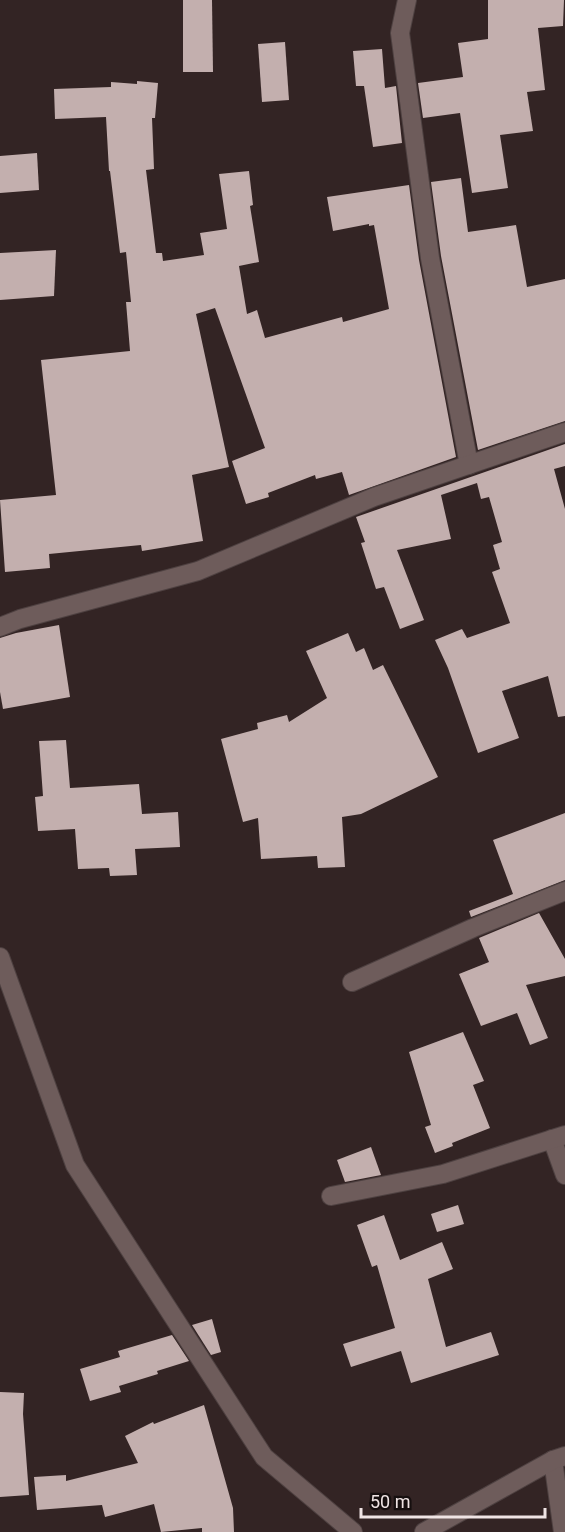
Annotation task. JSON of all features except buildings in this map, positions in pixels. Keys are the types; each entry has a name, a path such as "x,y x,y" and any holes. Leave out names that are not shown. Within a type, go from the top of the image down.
{"street":[{"path":"407,0 400,33 430,258 469,465"},
{"path":"0,627 20,619 198,571 374,497 565,432"},
{"path":"352,982 473,928 565,891"},
{"path":"0,957 75,1166 264,1457 353,1532"},
{"path":"332,1196 443,1174 558,1137 565,1175"},
{"path":"424,1532 559,1458 563,1532"}]}
